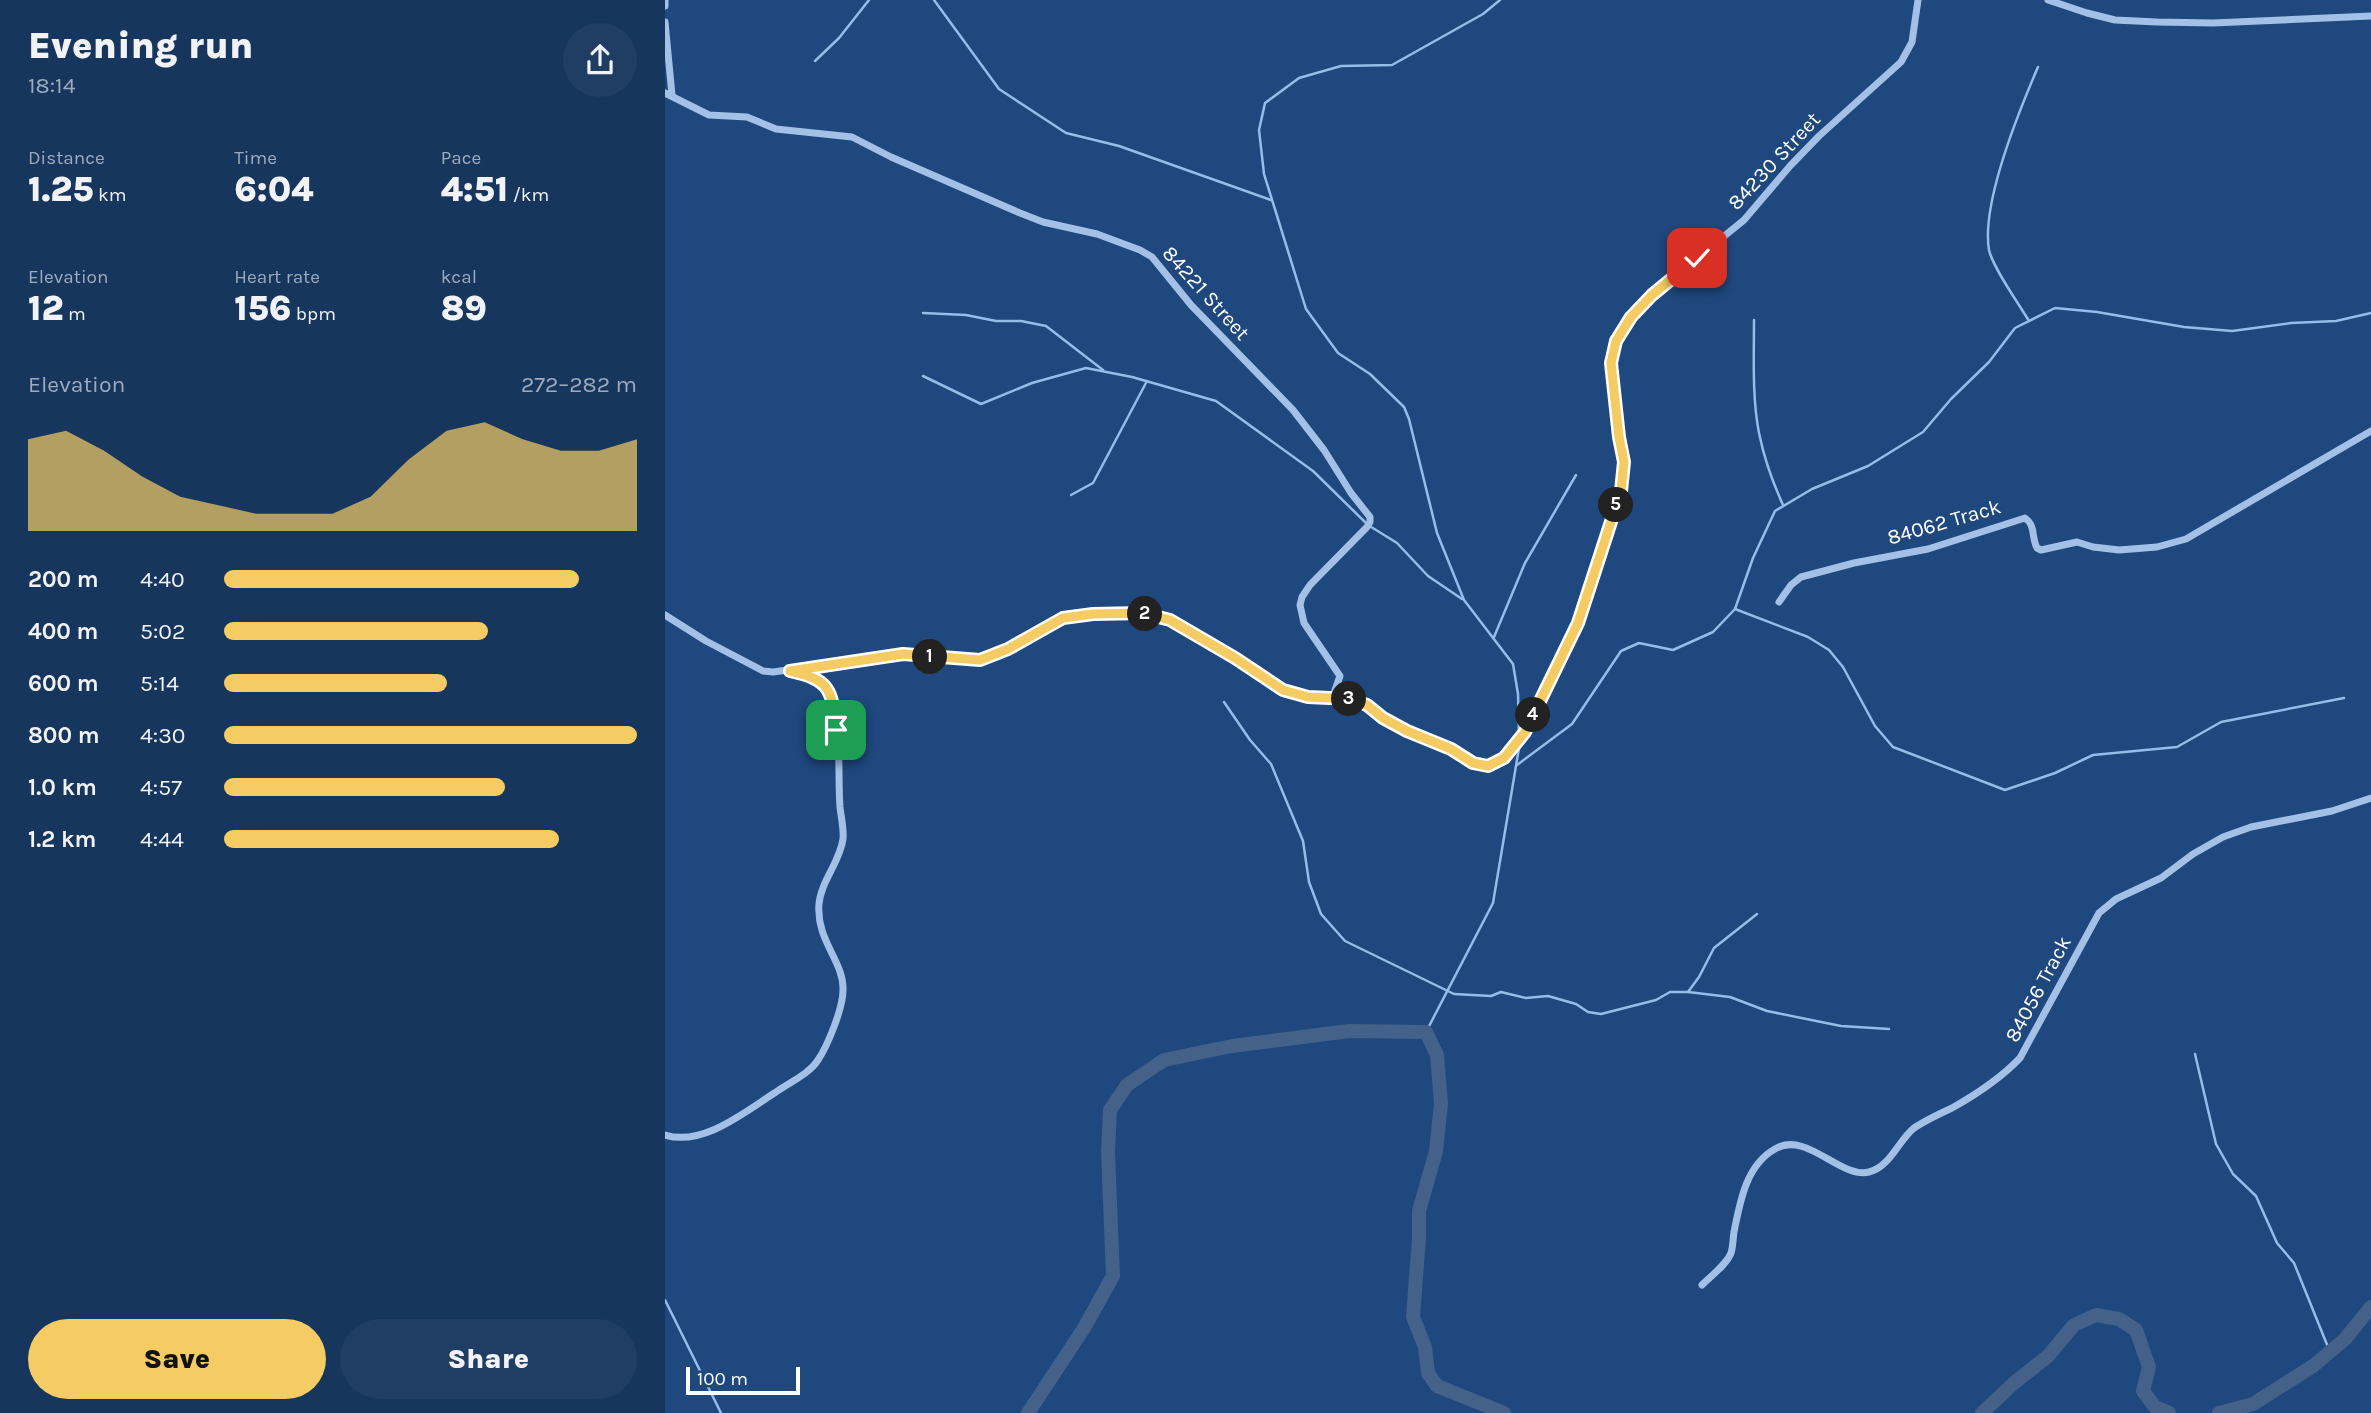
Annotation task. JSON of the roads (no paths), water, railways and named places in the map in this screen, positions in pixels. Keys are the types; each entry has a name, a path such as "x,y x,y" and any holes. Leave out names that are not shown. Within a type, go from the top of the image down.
{"street":[{"path":"665,0 665,6"},
{"name":"84230 Street","path":"1332,699 1351,699 1367,705 1393,724 1451,749 1473,763 1488,766 1504,758 1525,732 1578,623 1621,491 1624,462 1611,363 1616,341 1631,317 1652,295 1744,220 1819,136 1901,62 1912,42 1918,0"},
{"path":"2048,0 2115,20 2213,23 2371,16"},
{"path":"665,22 669,94"},
{"name":"84221 Street","path":"669,94 709,115 747,117 776,129 852,137 891,157 1020,213 1043,222 1097,234 1152,257 1191,305 1293,411 1324,450 1370,517 1367,527 1310,585 1302,597 1300,612 1304,623 1340,676 1332,699"},
{"name":"84062 Track","path":"1779,601 1801,577 1854,563 1928,549 2025,518 2031,522 2034,542 2041,550 2077,542 2119,551 2157,547 2186,539 2371,431"},
{"path":"665,615 693,634 773,673 903,654 980,660 1008,649 1063,618 1093,614 1143,613 1170,620 1283,690 1308,697 1332,699"},
{"path":"665,1135 697,1135 730,1123 812,1067 827,1044 843,992 843,978 823,940 819,921 819,902 843,839 834,714 829,692 823,682 790,671"},
{"name":"84056 Track","path":"1703,1285 1731,1254 1739,1206 1747,1182 1759,1160 1787,1144 1800,1146 1855,1171 1869,1172 1886,1161 1912,1130 1983,1090 2020,1058 2099,913 2116,899 2161,878 2193,854 2223,837 2251,827 2332,811 2371,798"}],"waterway":[{"path":"815,61 839,38 869,0"},
{"path":"934,0 999,89 1066,133 1119,146 1271,200"},
{"path":"1500,0 1483,14 1392,65 1341,66 1299,78 1265,103 1259,130 1264,174 1306,309 1338,353 1370,374 1404,407 1437,533 1464,600 1513,664 1518,694 1519,736"},
{"path":"2029,321 1991,258 1988,230 2003,157 2038,67"},
{"path":"1517,765 1572,724 1621,651 1639,643 1673,650 1713,632 1735,609 1753,558 1775,511 1812,489 1868,466 1923,432 1951,399 1989,362 2015,328 2055,308 2097,312 2184,327 2232,331 2291,323 2336,321 2371,313"},
{"path":"923,313 966,315 1046,326 1103,370"},
{"path":"1754,320 1757,419 1766,461 1783,505"},
{"path":"923,376 981,404 1032,383 1086,368 1132,377 1216,401 1313,471 1368,525 1397,543 1428,576 1462,599"},
{"path":"1071,495 1093,483 1147,381"},
{"path":"1494,637 1525,563 1576,475"},
{"path":"1735,609 1808,637 1829,650 1843,667 1875,726 1893,747 2005,790 2055,773 2093,755 2177,747 2221,722 2344,698"},
{"path":"1224,702 1250,740 1271,764 1303,841 1309,882 1321,914 1345,941 1454,994 1491,996 1501,992 1526,998 1548,996 1576,1004 1588,1012 1601,1014 1656,1000 1670,992 1688,992 1714,948 1757,914"},
{"path":"1426,1032 1493,903 1520,742"},
{"path":"1688,992 1730,997 1767,1011 1841,1026 1889,1029"},
{"path":"1028,1413 1084,1328 1113,1276 1108,1152 1110,1110 1127,1085 1164,1060 1232,1046 1349,1031 1426,1032 1437,1055 1441,1103 1436,1151 1419,1211 1413,1317 1425,1347 1428,1373 1437,1386 1504,1413"},
{"path":"2195,1054 2216,1144 2233,1174 2256,1196 2277,1243 2294,1263 2330,1352"},
{"path":"665,1300 721,1413"},
{"path":"2219,1413 2253,1404 2313,1366 2345,1339 2371,1307"},
{"path":"1982,1413 2048,1356 2074,1325 2096,1315 2119,1319 2136,1330 2149,1367 2143,1391 2155,1407 2169,1413"}]}
